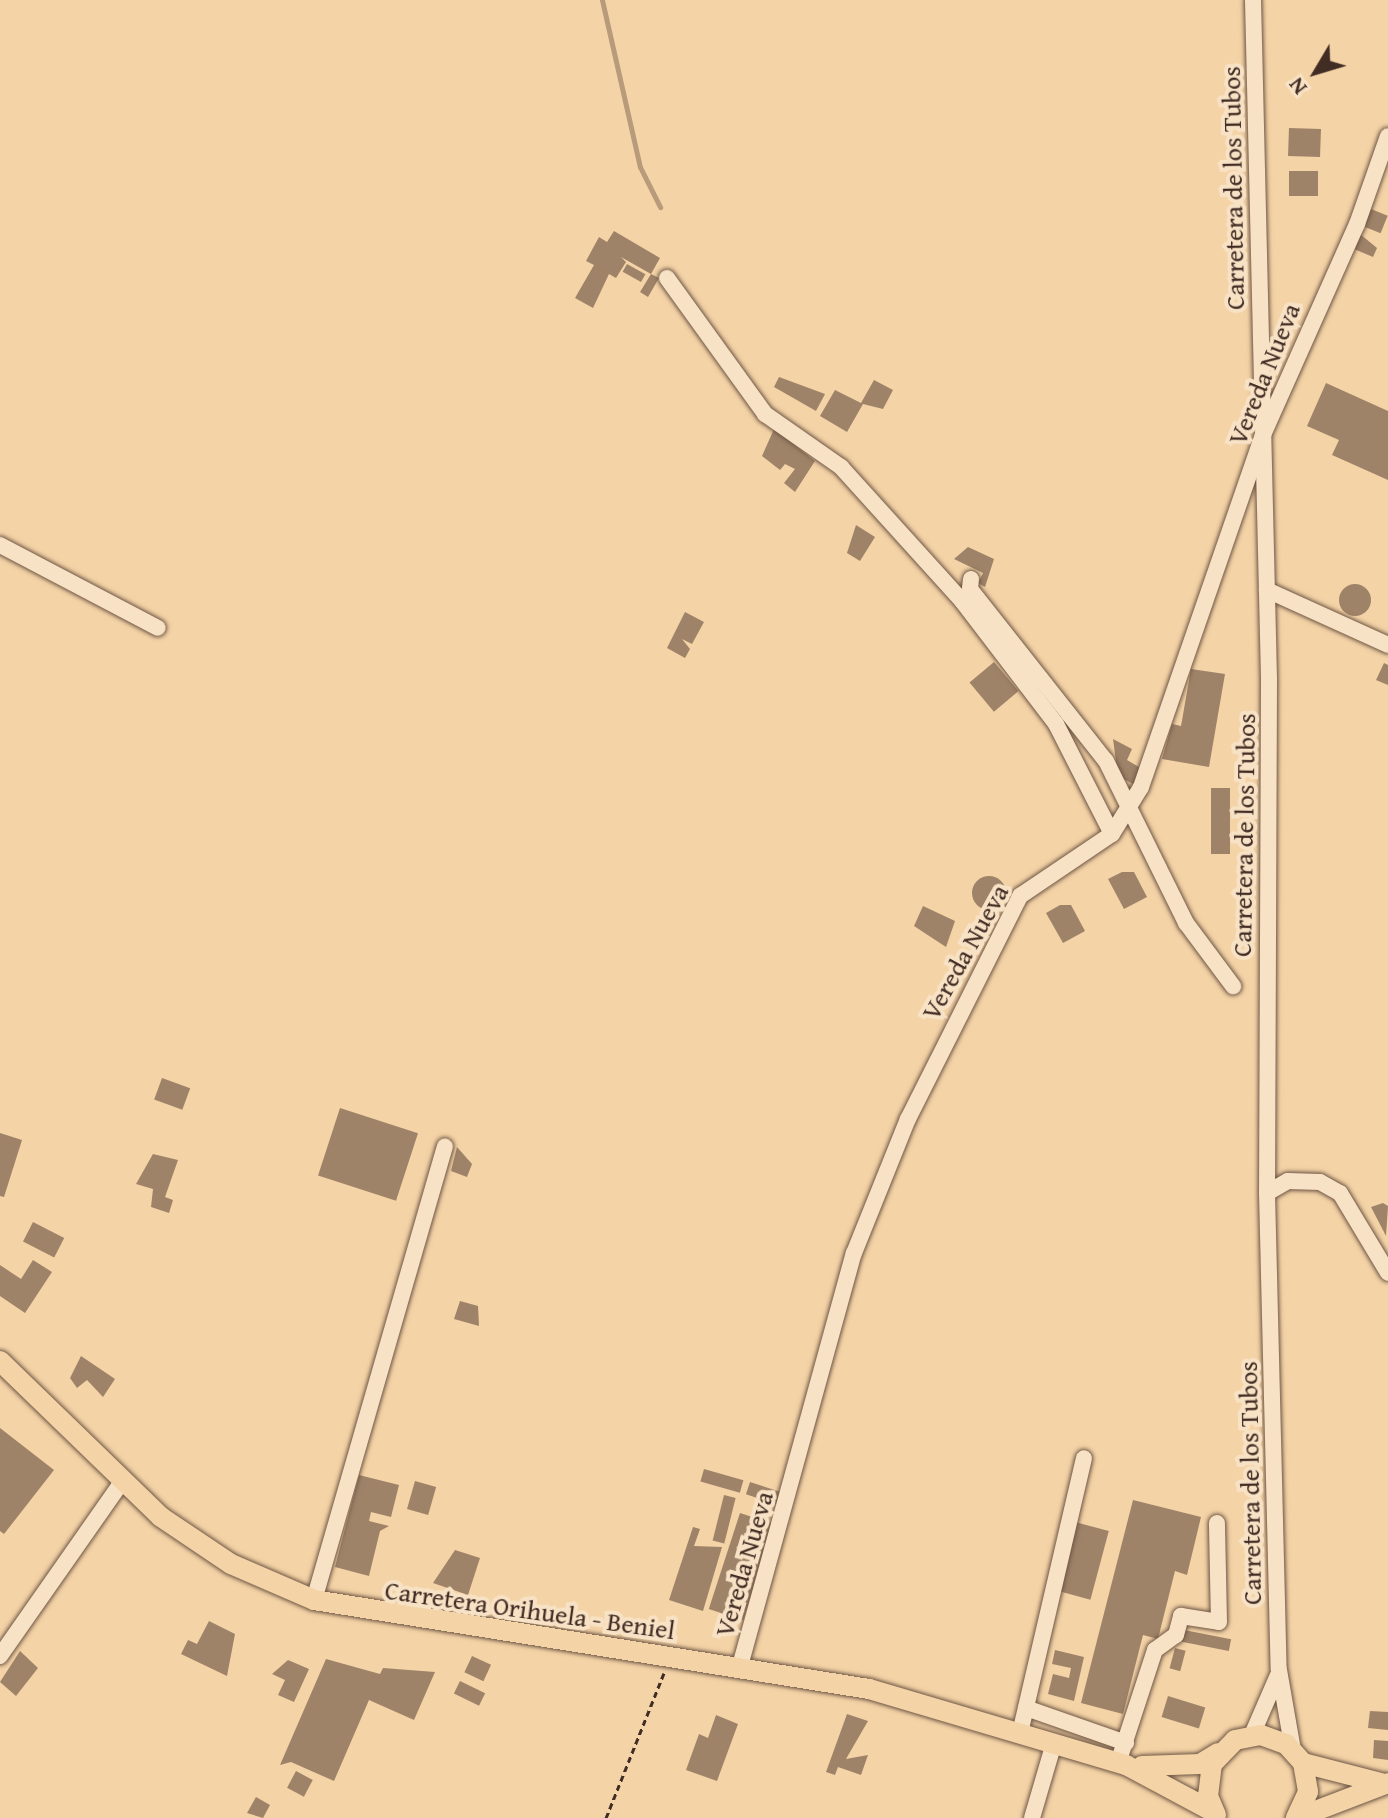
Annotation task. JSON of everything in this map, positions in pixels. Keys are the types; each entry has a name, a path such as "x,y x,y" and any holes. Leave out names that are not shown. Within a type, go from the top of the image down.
{"main road":[{"name":"Carretera Orihuela - Beniel","path":"0,1361 122,1482 205,1548 314,1600 869,1689 1122,1764 1217,1816"},
{"name":"Carretera Orihuela - Beniel","path":"1122,1764 1200,1764 1252,1735"},
{"path":"1252,1735 1298,1757 1384,1783"},
{"path":"1217,1816 1207,1780 1221,1751"},
{"path":"1296,1818 1308,1792 1298,1757"},
{"path":"1296,1818 1384,1783"}],"street":[{"name":"Carretera de los Tubos","path":"1253,0 1267,590 1267,1193 1279,1670 1298,1757"},
{"name":"Vereda Nueva","path":"740,1666 854,1253 908,1119 1020,896 1112,834 1152,760 1263,435 1357,224 1388,136"},
{"path":"667,278 765,414 841,467 915,558 962,601 1056,724 1112,834"},
{"path":"0,545 158,628"},
{"path":"971,579 970,589 1106,761 1127,811 1206,957 1233,986"},
{"path":"1267,590 1388,645"},
{"path":"314,1600 445,1147"},
{"path":"1267,1193 1288,1181 1320,1182 1340,1193 1388,1273"},
{"path":"1020,1733 1084,1458"},
{"path":"0,1656 122,1482"},
{"path":"1122,1764 1155,1650 1176,1635 1181,1616 1219,1622 1217,1523"},
{"name":"Carretera de los Tubos","path":"1252,1735 1268,1711 1279,1670"},
{"path":"1026,1708 1126,1743"},
{"path":"1032,1818 1054,1743"}],"path":[{"path":"606,1818 669,1657"}],"building":[{"path":"1289,128 1321,129 1320,157 1288,156"},
{"path":"1289,171 1318,171 1318,196 1289,196"},
{"path":"1371,209 1388,216 1381,233 1364,227"},
{"path":"614,231 660,258 651,274 621,257 626,262 616,278 609,274 593,308 575,298 594,265 586,261 599,237 607,242"},
{"path":"1360,234 1377,248 1373,257 1354,249"},
{"path":"627,264 645,274 641,282 623,272"},
{"path":"651,274 659,278 648,297 640,292"},
{"path":"779,377 825,394 816,411 774,387"},
{"path":"874,380 893,390 883,409 863,404 847,432 820,416 835,390 861,403"},
{"path":"1326,383 1388,411 1388,480 1332,455 1339,440 1307,426"},
{"path":"774,429 815,461 795,492 784,483 795,469 785,464 780,470 762,456"},
{"path":"856,525 875,537 860,561 847,553"},
{"path":"968,547 994,559 985,587 978,583 983,573 954,559"},
{"path":"1355,584 1367,588 1371,600 1367,612 1355,616 1343,612 1339,600 1343,588"},
{"path":"685,612 704,622 692,644 682,639 690,649 685,658 667,648"},
{"path":"994,662 1018,691 994,712 969,683"},
{"path":"1384,663 1388,665 1388,685 1376,680"},
{"path":"1191,669 1225,674 1209,767 1162,759 1172,724 1181,726"},
{"path":"1113,739 1132,749 1127,760 1144,770 1135,785 1118,776"},
{"path":"1211,788 1230,788 1230,854 1211,854"},
{"path":"1122,872 1134,872 1147,897 1124,909 1108,879"},
{"path":"989,876 1001,881 1006,893 1001,905 989,910 977,905 972,893 977,881"},
{"path":"1060,905 1071,905 1085,931 1063,943 1046,913"},
{"path":"923,906 955,921 946,947 914,926"},
{"path":"162,1078 190,1088 182,1110 154,1100"},
{"path":"340,1108 418,1133 396,1201 318,1176"},
{"path":"0,1133 22,1140 4,1197 0,1196"},
{"path":"457,1147 472,1164 467,1177 451,1171"},
{"path":"153,1154 178,1160 165,1197 173,1200 169,1213 151,1207 153,1189 136,1184"},
{"path":"1383,1203 1388,1206 1386,1236 1371,1207"},
{"path":"33,1222 64,1238 54,1257 23,1242"},
{"path":"33,1260 52,1272 25,1313 0,1296 0,1265 21,1279"},
{"path":"460,1301 478,1306 479,1326 454,1319"},
{"path":"81,1356 115,1379 103,1397 87,1380 77,1388 70,1378"},
{"path":"0,1428 54,1470 4,1534 0,1531"},
{"path":"704,1469 743,1480 740,1493 700,1481"},
{"path":"359,1475 399,1485 391,1517 371,1512 369,1521 389,1526 380,1531 369,1576 335,1567"},
{"path":"415,1481 436,1487 428,1515 407,1509"},
{"path":"750,1482 784,1493 780,1505 746,1494"},
{"path":"724,1495 736,1498 724,1544 713,1541"},
{"path":"1133,1500 1201,1517 1187,1575 1175,1571 1158,1639 1143,1635 1123,1714 1081,1703"},
{"path":"740,1513 774,1524 743,1620 709,1609"},
{"path":"1075,1522 1109,1531 1090,1600 1057,1591"},
{"path":"693,1527 700,1529 694,1546 722,1547 703,1611 669,1600"},
{"path":"455,1550 480,1558 468,1595 433,1583"},
{"path":"209,1621 235,1634 227,1676 181,1654 188,1640 197,1644"},
{"path":"1184,1630 1231,1639 1229,1651 1182,1642"},
{"path":"1175,1648 1186,1651 1180,1671 1170,1668"},
{"path":"1055,1650 1084,1657 1074,1701 1048,1694 1053,1674 1069,1678 1071,1668 1052,1664"},
{"path":"20,1651 38,1668 16,1696 0,1682"},
{"path":"472,1656 491,1665 483,1681 464,1672"},
{"path":"326,1659 380,1674 383,1668 435,1672 414,1720 369,1700 334,1781 291,1762 280,1765"},
{"path":"288,1660 309,1669 294,1702 278,1695 285,1680 272,1674"},
{"path":"460,1681 485,1693 479,1706 454,1694"},
{"path":"1168,1696 1205,1707 1199,1728 1162,1717"},
{"path":"1370,1711 1388,1712 1388,1730 1368,1728"},
{"path":"847,1714 868,1721 846,1759 868,1755 861,1775 838,1767 835,1775 826,1772"},
{"path":"716,1715 738,1724 717,1781 686,1770 699,1734 708,1738"},
{"path":"1374,1740 1388,1741 1388,1760 1373,1758"},
{"path":"296,1771 313,1780 304,1797 287,1788"},
{"path":"256,1797 270,1805 263,1818 247,1813"}],"waterway":[{"path":"602,0 640,167 660,207"}]}
